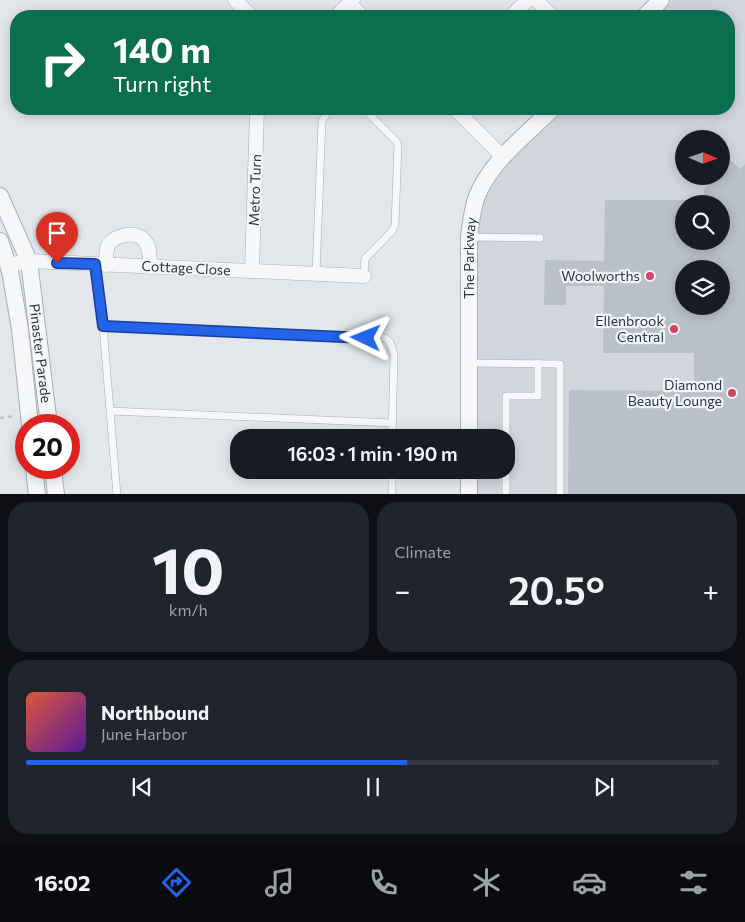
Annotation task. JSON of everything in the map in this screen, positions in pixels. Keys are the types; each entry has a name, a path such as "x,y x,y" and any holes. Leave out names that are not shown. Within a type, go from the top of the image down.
{"street":[{"path":"235,0 245,10"},
{"path":"517,10 528,0"},
{"path":"536,0 546,10"},
{"path":"651,10 661,0"},
{"name":"Metro Turn","path":"252,272 257,115"},
{"path":"460,115 503,157"},
{"name":"The Parkway","path":"469,429 469,237 473,209 484,182 503,157 546,115"},
{"name":"Pinaster Parade","path":"0,196 29,261 48,414"},
{"path":"101,265 107,247 114,240 123,236 138,236 145,240 149,250 150,267"},
{"name":"Pinaster Parade","path":"0,241 8,265 20,329 29,414"},
{"name":"Cottage Close","path":"8,265 29,261 364,276"},
{"path":"35,479 37,494"},
{"path":"54,479 56,494"},
{"path":"468,494 469,479"}],"lane":[{"path":"316,274 322,121 324,115"},
{"path":"364,276 365,259 392,230 394,225 398,146 396,141 370,115"},
{"path":"469,237 540,238"},
{"path":"101,265 103,326 117,494"},
{"path":"103,326 384,338 390,342 394,354 392,429"},
{"path":"469,363 560,364 560,494"},
{"path":"506,429 506,396 538,396 538,364"},
{"path":"111,411 392,423"},
{"path":"392,479 392,494"},
{"path":"506,479 506,494"}],"shaded area":[{"name":"Ellenbrook Central","path":"661,0 745,0 745,494 469,494 469,479 515,479 515,429 469,429 477,196 547,115 735,115 735,10 651,10"}],"building":[{"name":"Ellenbrook Central","path":"731,161 740,169 745,164 745,494 568,494 569,390 694,391 694,353 603,353 604,286 566,286 566,305 544,305 545,260 604,261 605,200 675,200 675,250 730,250 730,195 704,195 704,190 709,185 730,185"}],"place":[{"name":"Woolworths","path":"650,276"},
{"name":"Ellenbrook Central","path":"674,329"},
{"name":"Diamond Beauty Lounge","path":"732,393"}],"route":[{"path":"57,263 95,264 103,326 366,338"}]}
